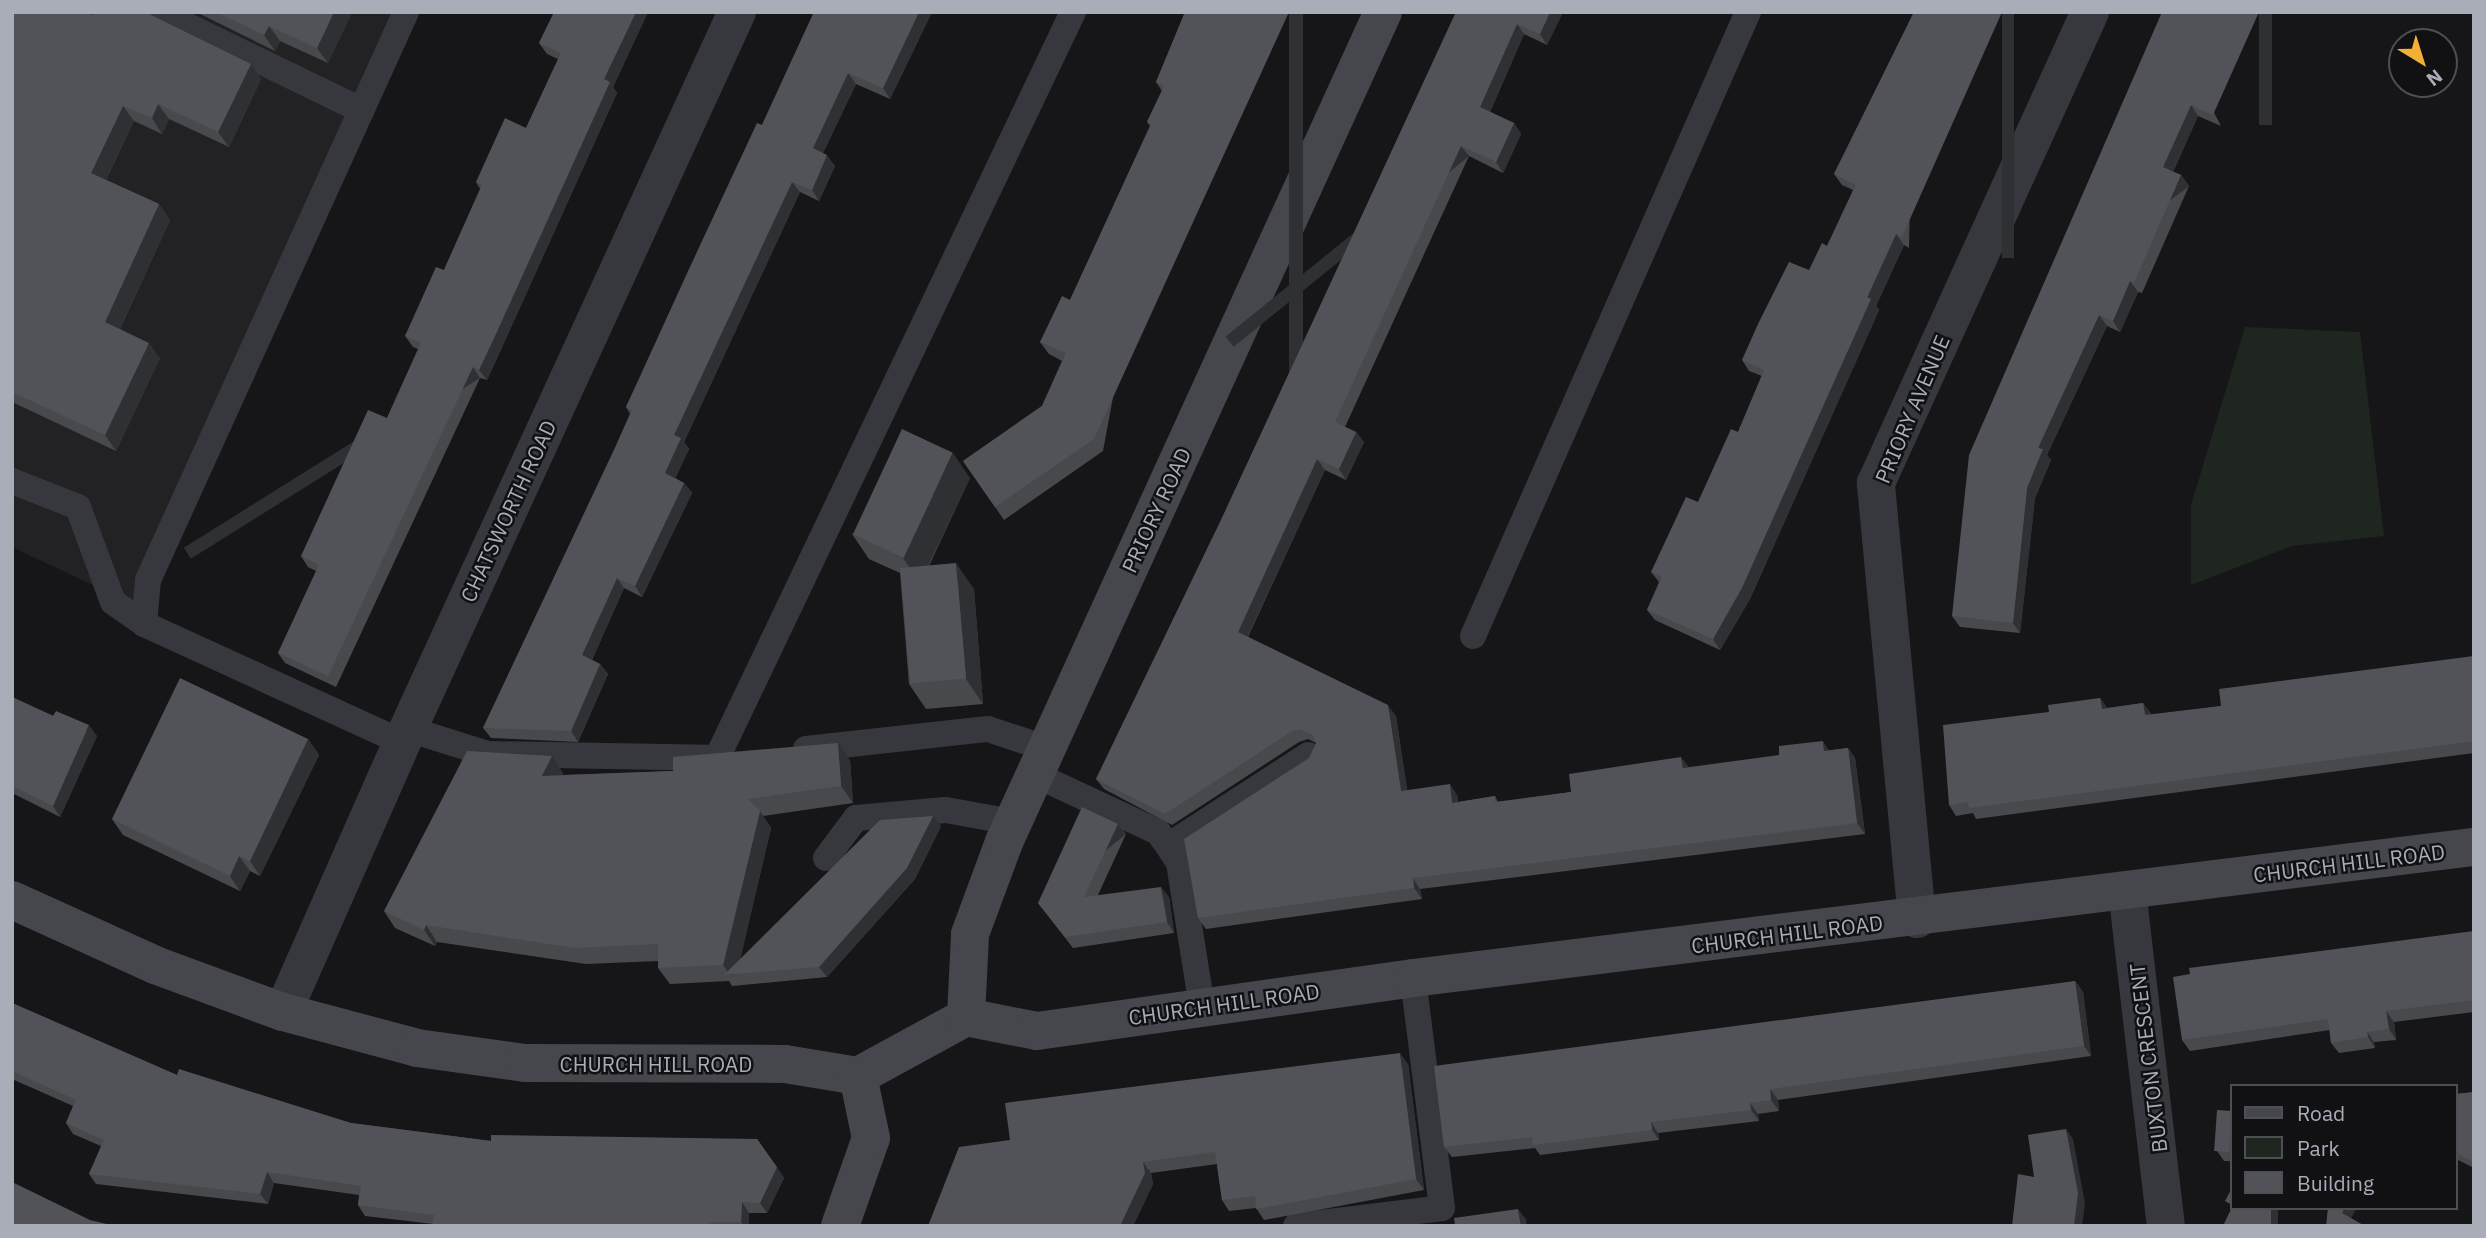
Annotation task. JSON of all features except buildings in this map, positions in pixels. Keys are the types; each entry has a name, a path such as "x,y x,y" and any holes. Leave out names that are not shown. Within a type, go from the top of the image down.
{"street":[{"name":"CHATSWORTH ROAD","path":"283,1012 405,736 737,12"},
{"name":"PRIORY ROAD","path":"966,1017 970,934 1012,822 1383,12"},
{"name":"PRIORY AVENUE","path":"1917,919 1876,483 2090,12"},
{"name":"CHURCH HILL ROAD","path":"966,1017 1037,1031 1413,978 1917,919 2127,890 2474,848"},
{"name":"BUXTON CRESCENT","path":"2127,890 2166,1226"},
{"name":"CHURCH HILL ROAD","path":"12,900 155,965 283,1012 418,1048 525,1063 785,1064 858,1076"},
{"path":"840,1226 871,1138 858,1076 966,1017"}],"lane":[{"path":"159,12 361,110"},
{"path":"144,624 148,580 406,12"},
{"path":"717,758 1073,12"},
{"path":"1473,636 1748,12"},
{"path":"12,481 78,507 113,602 144,624 405,736 488,754 717,758 744,755"},
{"path":"784,751 988,729 1158,832 1179,863 1202,1006"},
{"path":"1168,846 1308,755"},
{"path":"826,858 856,818 946,810 1012,822"},
{"path":"1296,1226 1443,1208 1413,978"}],"shaded area":[{"path":"12,12 401,12 131,603 12,547"}],"green space":[{"path":"2245,327 2360,332 2384,536 2292,546 2191,585 2191,505"}]}
